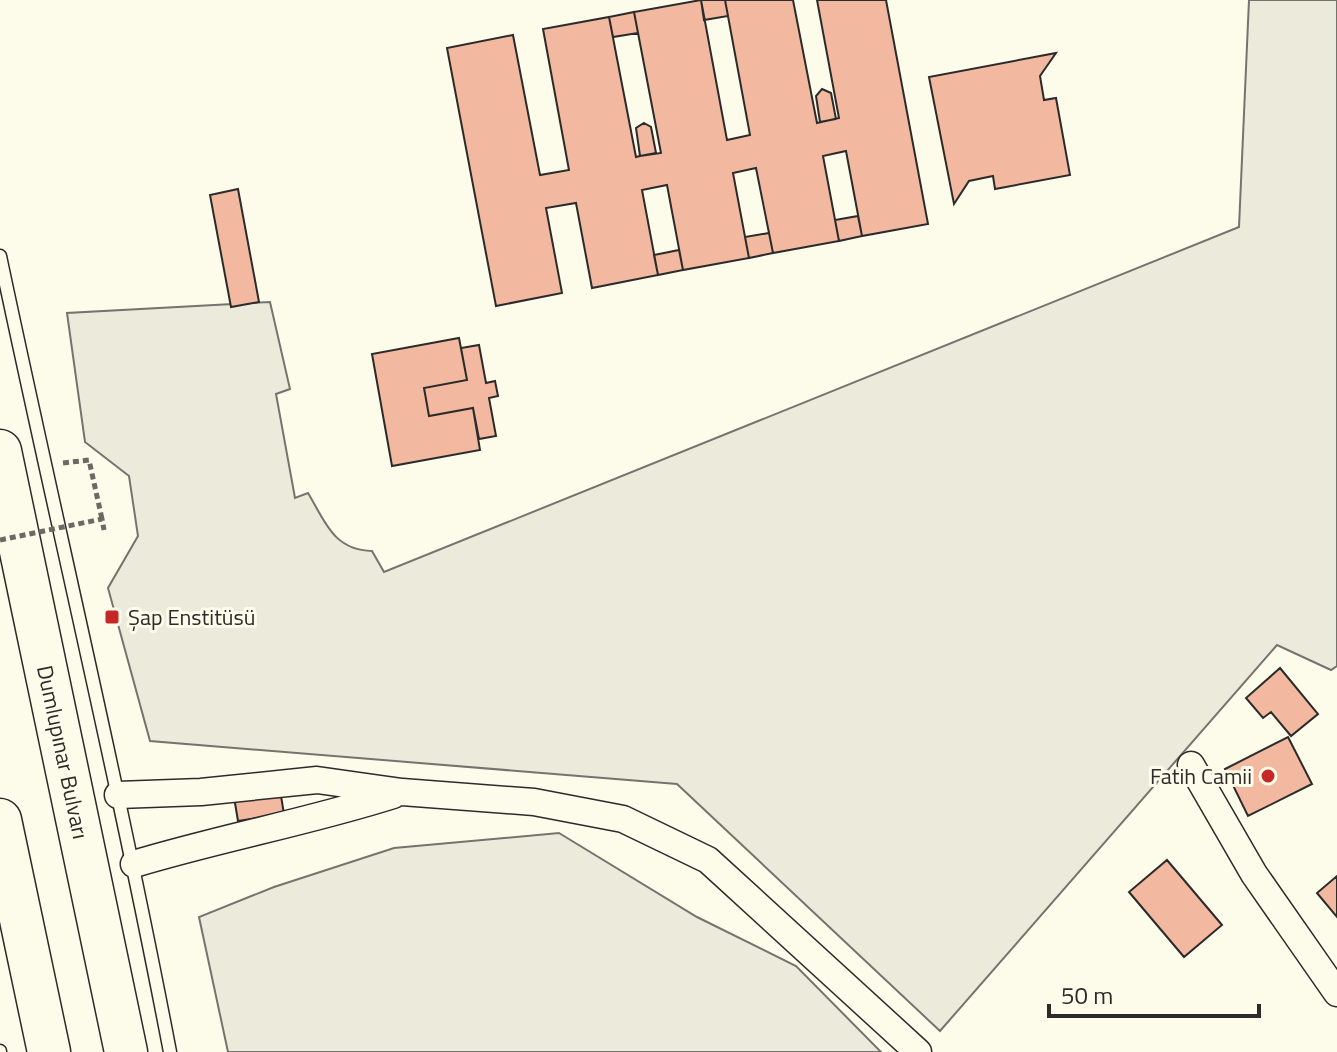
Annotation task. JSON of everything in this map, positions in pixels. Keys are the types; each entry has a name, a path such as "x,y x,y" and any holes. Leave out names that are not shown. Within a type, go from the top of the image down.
{"highway":[{"name":"Dumlupınar Bulvarı","path":"0,451 126,1052"},
{"path":"0,820 49,1052"}],"street":[{"path":"1191,765 1254,874 1337,993"},
{"path":"118,795 201,792 317,780 402,792 534,802 623,819 708,860 918,1052"},
{"path":"134,864 222,839 329,815 402,792"}],"lane":[{"path":"0,256 134,864 170,1052"}],"path":[{"path":"89,460 104,530"},
{"path":"0,540 102,519"}],"shaded area":[{"path":"1249,0 1337,0 1337,666 1331,670 1277,645 940,1031 677,784 150,741 108,588 138,536 129,476 85,442 67,313 270,302 290,389 276,394 295,498 308,493 339,540 372,551 384,572 1239,227"},
{"path":"559,833 697,917 796,966 881,1052 228,1052 199,917 274,887 394,848"}],"building":[{"path":"701,0 725,0 728,16 704,20"},
{"path":"701,0 727,140 750,135 725,0 793,0 817,123 839,118 817,0 886,0 928,224 862,236 846,151 823,156 839,241 773,253 756,168 733,173 749,258 683,270 667,185 642,190 658,275 592,288 576,203 546,208 562,293 496,306 447,48 513,35 540,175 569,170 543,29 609,17 636,157 661,153 634,12"},
{"path":"634,12 638,33 613,37 609,17"},
{"path":"1056,53 1040,76 1044,100 1056,98 1070,175 995,189 993,176 969,181 954,204 929,77"},
{"path":"822,89 831,93 836,119 820,122 816,96"},
{"path":"644,123 651,127 656,153 640,156 636,128"},
{"path":"238,189 259,302 231,307 210,195"},
{"path":"858,216 862,236 839,241 835,220"},
{"path":"769,233 773,253 749,258 745,237"},
{"path":"679,250 683,270 658,275 654,255"},
{"path":"459,338 467,380 424,388 429,416 473,408 480,450 392,466 372,354"},
{"path":"479,345 486,383 495,381 498,396 489,398 496,436 479,439 473,408 429,416 424,388 467,380 461,348"},
{"path":"1280,668 1318,714 1291,736 1271,712 1263,718 1246,698"},
{"name":"Fatih Camii","path":"1288,737 1312,784 1248,816 1225,769"},
{"path":"280,790 284,814 238,821 234,797"},
{"path":"1167,860 1222,925 1184,957 1129,892"},
{"path":"1337,876 1337,917 1317,893"}],"place":[{"name":"Şap Enstitüsü","path":"112,617"},
{"name":"Fatih Camii","path":"1268,776"}]}
